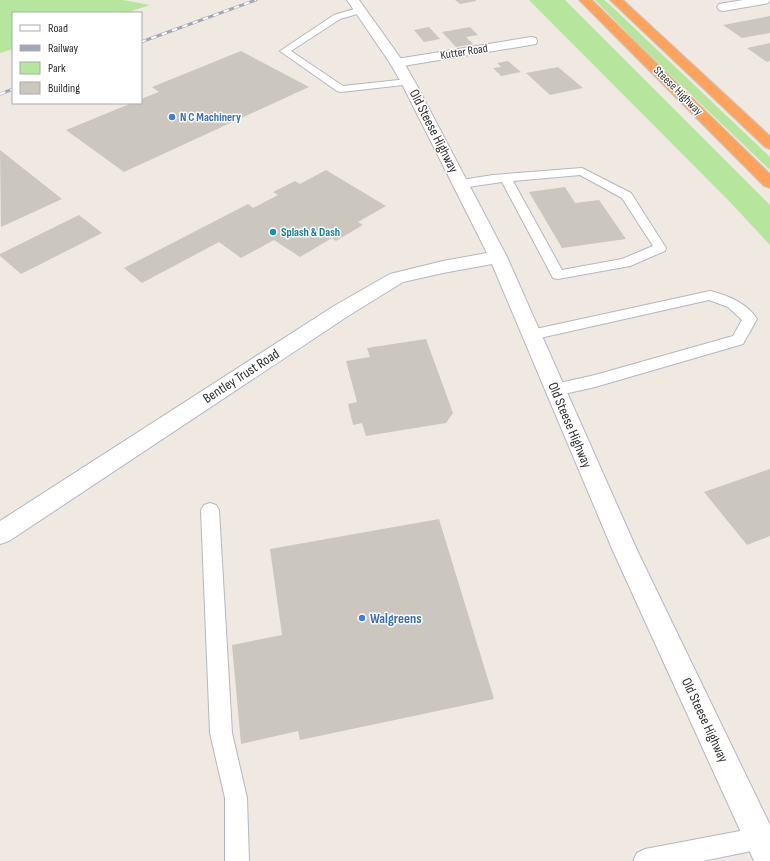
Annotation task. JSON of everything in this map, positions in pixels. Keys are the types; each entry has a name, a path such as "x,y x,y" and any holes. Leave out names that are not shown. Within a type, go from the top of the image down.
{"highway":[{"name":"Steese Highway","path":"585,0 770,183"},
{"name":"Steese Highway","path":"616,0 770,144"}],"main road":[{"path":"723,7 764,0"},
{"name":"Old Steese Highway","path":"357,5 403,73 498,257 625,551 767,844"},
{"name":"Kutter Road","path":"403,73 531,41"},
{"name":"Bentley Trust Road","path":"0,534 341,311 397,278 443,267 498,257"}],"lane":[{"path":"357,5 285,50 341,89 403,73"},
{"path":"461,184 506,178 582,171 627,196 660,248 625,263 558,275 506,178"},
{"path":"531,335 710,295 733,304 750,319 738,340 595,381 555,390"},
{"path":"210,510 221,733 236,798 237,861"},
{"path":"645,861 767,844"}],"green space":[{"path":"0,0 123,0 150,5 129,12 12,12 12,49 0,53"},
{"path":"529,0 565,0 770,205 770,245 730,202"},
{"path":"595,0 604,0 609,4 770,157 770,170 635,41"}],"building":[{"path":"455,0 476,0 476,1 460,4"},
{"path":"770,16 770,33 742,38 723,25"},
{"path":"429,27 440,39 424,42 414,30"},
{"path":"470,27 478,35 466,37 473,44 456,47 442,32"},
{"path":"770,43 770,61 767,62 747,48"},
{"name":"N C Machinery","path":"241,51 309,87 124,172 66,130 130,104 142,104 142,99 159,92 152,87"},
{"path":"508,61 521,72 501,76 493,68 501,67 497,63"},
{"path":"558,67 583,88 550,95 526,73"},
{"path":"0,150 62,199 1,227"},
{"name":"Splash & Dash","path":"326,170 386,206 358,222 363,225 336,241 332,238 300,257 274,240 241,258 219,242 142,283 124,268 248,204 253,208 278,195 273,192 295,181 300,184"},
{"path":"565,187 575,203 599,200 626,239 562,248 529,192"},
{"path":"79,215 102,233 21,274 0,256 0,254"},
{"path":"426,339 453,413 446,423 366,436 362,423 353,425 348,404 357,402 346,361 370,357 367,348"},
{"path":"770,469 770,536 747,545 704,492"},
{"path":"439,519 494,699 300,740 298,731 241,744 232,645 282,635 270,549"}],"railway":[{"path":"142,42 256,0"},
{"path":"0,94 12,89"}],"place":[{"name":"N C Machinery","path":"172,117"},
{"name":"Splash & Dash","path":"273,232"},
{"name":"Walgreens","path":"362,618"}]}
